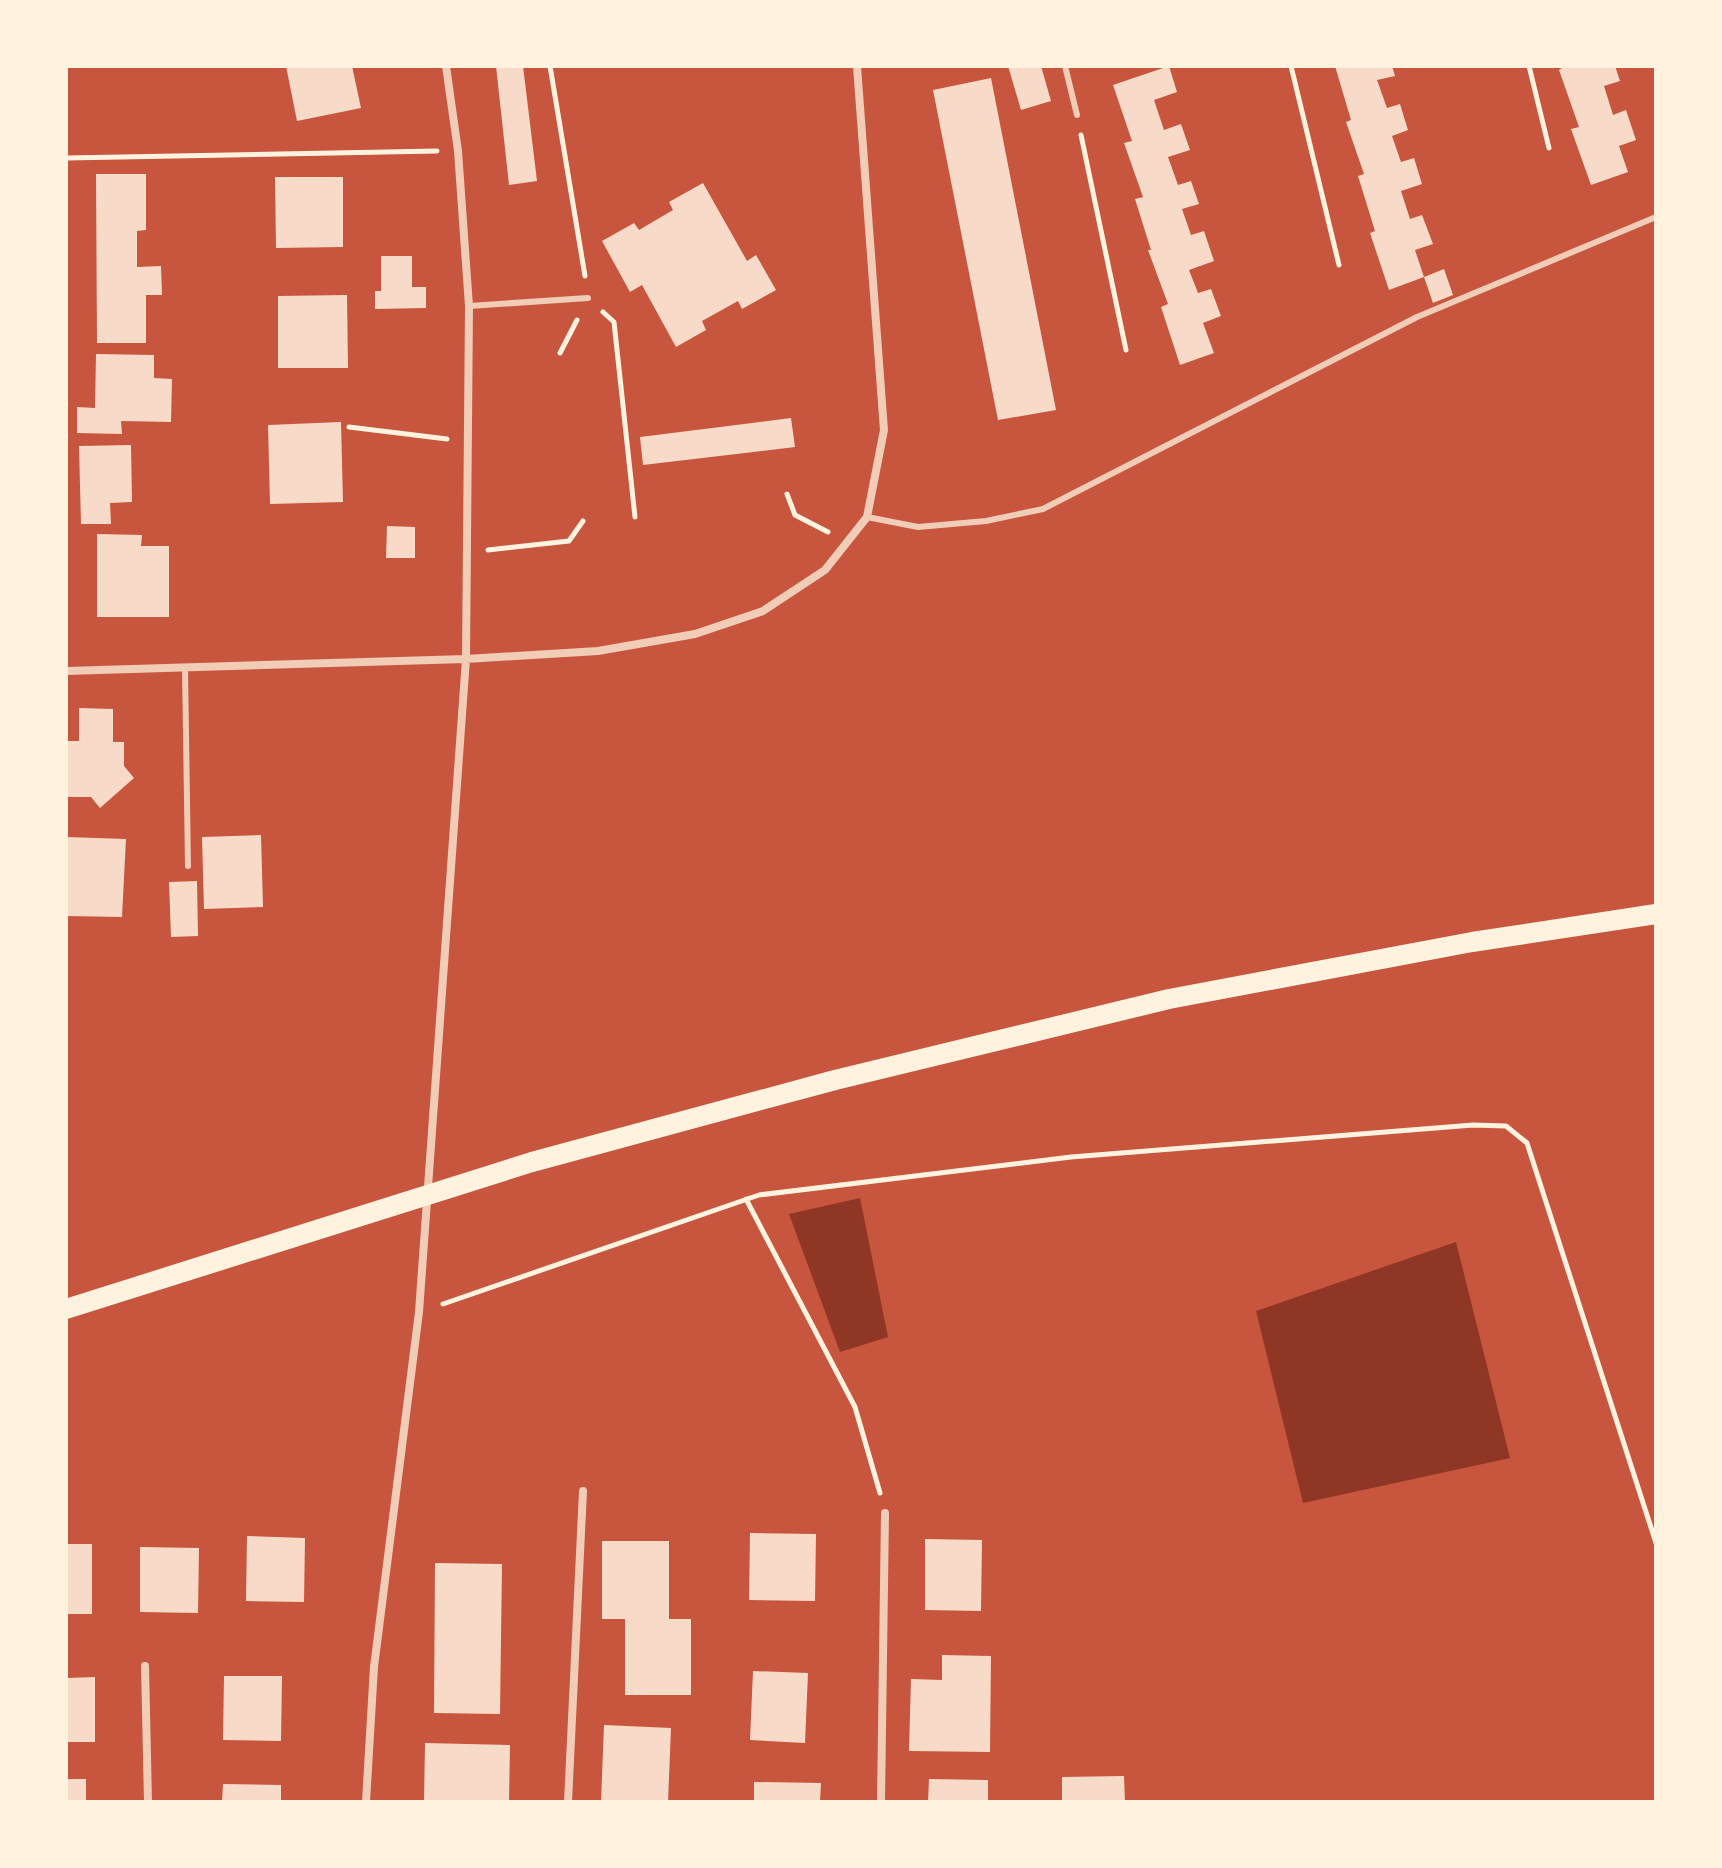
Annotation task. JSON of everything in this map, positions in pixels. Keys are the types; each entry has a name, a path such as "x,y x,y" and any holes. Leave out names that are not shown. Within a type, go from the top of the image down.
{"main road":[{"path":"66,1309 532,1162 835,1080 1169,999 1472,942 1656,914"}],"street":[{"path":"366,1802 374,1667 419,1312 466,659 469,306 458,151 446,66"},
{"path":"66,671 466,659 598,651 695,634 763,611 825,570 867,517 884,430 857,66"},
{"path":"568,1802 583,1491"},
{"path":"881,1802 885,1513"},
{"path":"145,1666 148,1802"}],"lane":[{"path":"1065,66 1077,115"},
{"path":"867,517 918,527 986,521 1043,509 1417,317 1656,217"},
{"path":"469,306 588,298"},
{"path":"185,668 188,866"}],"path":[{"path":"550,66 588,298 560,353"},
{"path":"1291,66 1339,265"},
{"path":"1529,66 1549,148"},
{"path":"1077,115 1126,350"},
{"path":"66,158 458,151"},
{"path":"588,298 614,322 635,517"},
{"path":"349,427 468,442"},
{"path":"787,494 795,515 847,542"},
{"path":"467,552 569,541 583,521"},
{"path":"419,1312 759,1195 1071,1157 1473,1125 1506,1126 1527,1143 1656,1543"},
{"path":"746,1199 855,1407 885,1513"}],"shaded area":[{"path":"860,1198 888,1337 840,1352 789,1214"},
{"path":"1456,1242 1510,1458 1303,1503 1256,1311"}],"building":[{"path":"286,66 352,66 361,108 297,121"},
{"path":"496,66 523,66 537,181 509,185"},
{"path":"1008,66 1041,66 1051,101 1021,110"},
{"path":"1169,66 1177,92 1154,100 1164,130 1181,124 1190,150 1168,157 1178,185 1191,181 1199,204 1182,209 1191,235 1204,231 1214,261 1189,270 1198,293 1211,289 1221,316 1203,323 1214,353 1180,365 1161,307 1168,304 1148,250 1151,250 1135,199 1143,197 1124,143 1132,141 1113,85"},
{"path":"1335,66 1392,66 1395,76 1377,80 1387,108 1400,104 1408,130 1392,136 1401,162 1414,158 1422,184 1401,191 1410,219 1422,215 1433,244 1415,250 1424,277 1389,290 1370,233 1375,231 1358,176 1364,174 1346,122 1351,120"},
{"path":"1565,66 1615,66 1620,81 1604,86 1613,115 1626,110 1636,140 1619,146 1628,172 1591,185 1571,129 1579,127 1559,70"},
{"path":"991,78 1056,410 998,420 933,90"},
{"path":"96,174 146,174 146,230 137,231 137,267 161,266 162,295 146,295 146,343 97,343"},
{"path":"275,177 343,177 343,247 276,248"},
{"path":"703,183 747,261 756,255 776,290 742,309 738,301 702,321 706,330 676,347 642,285 630,292 602,241 634,223 639,230 673,210 669,202"},
{"path":"381,256 412,256 412,287 426,287 426,308 375,309 375,291 381,291"},
{"path":"1444,269 1453,295 1433,303 1424,277"},
{"path":"347,295 348,368 278,368 278,296"},
{"path":"96,354 154,355 154,378 172,379 171,422 121,421 122,434 77,433 77,407 95,408"},
{"path":"791,418 795,447 643,465 640,437"},
{"path":"341,422 343,502 270,504 268,425"},
{"path":"131,445 132,502 110,503 111,524 81,524 79,446"},
{"path":"387,526 415,527 415,558 386,558"},
{"path":"97,534 142,535 141,546 169,546 169,617 97,617"},
{"path":"79,708 113,709 113,742 124,742 124,766 134,778 100,808 91,797 66,797 66,741 79,741"},
{"path":"261,835 263,907 204,909 202,837"},
{"path":"66,837 126,839 122,917 66,916"},
{"path":"197,881 198,936 171,937 169,882"},
{"path":"750,1533 816,1534 815,1601 749,1600"},
{"path":"247,1536 305,1538 304,1602 246,1601"},
{"path":"925,1539 982,1540 981,1611 925,1610"},
{"path":"602,1541 669,1541 669,1619 691,1619 691,1695 625,1695 625,1619 602,1619"},
{"path":"66,1544 92,1544 92,1614 66,1614"},
{"path":"140,1547 199,1548 198,1613 140,1612"},
{"path":"435,1563 502,1564 500,1714 434,1713"},
{"path":"942,1655 991,1656 990,1752 909,1751 911,1679 942,1680"},
{"path":"753,1671 808,1673 805,1743 750,1740"},
{"path":"224,1676 282,1676 281,1741 223,1740"},
{"path":"95,1677 95,1742 66,1742 66,1678"},
{"path":"604,1725 671,1728 668,1802 601,1802"},
{"path":"425,1743 510,1745 509,1802 424,1802"},
{"path":"1124,1776 1125,1802 1062,1802 1062,1777"},
{"path":"66,1779 86,1779 86,1802 66,1802"},
{"path":"929,1779 988,1780 988,1802 928,1802"},
{"path":"754,1782 821,1783 820,1802 754,1802"},
{"path":"223,1784 281,1785 281,1802 222,1802"}]}
